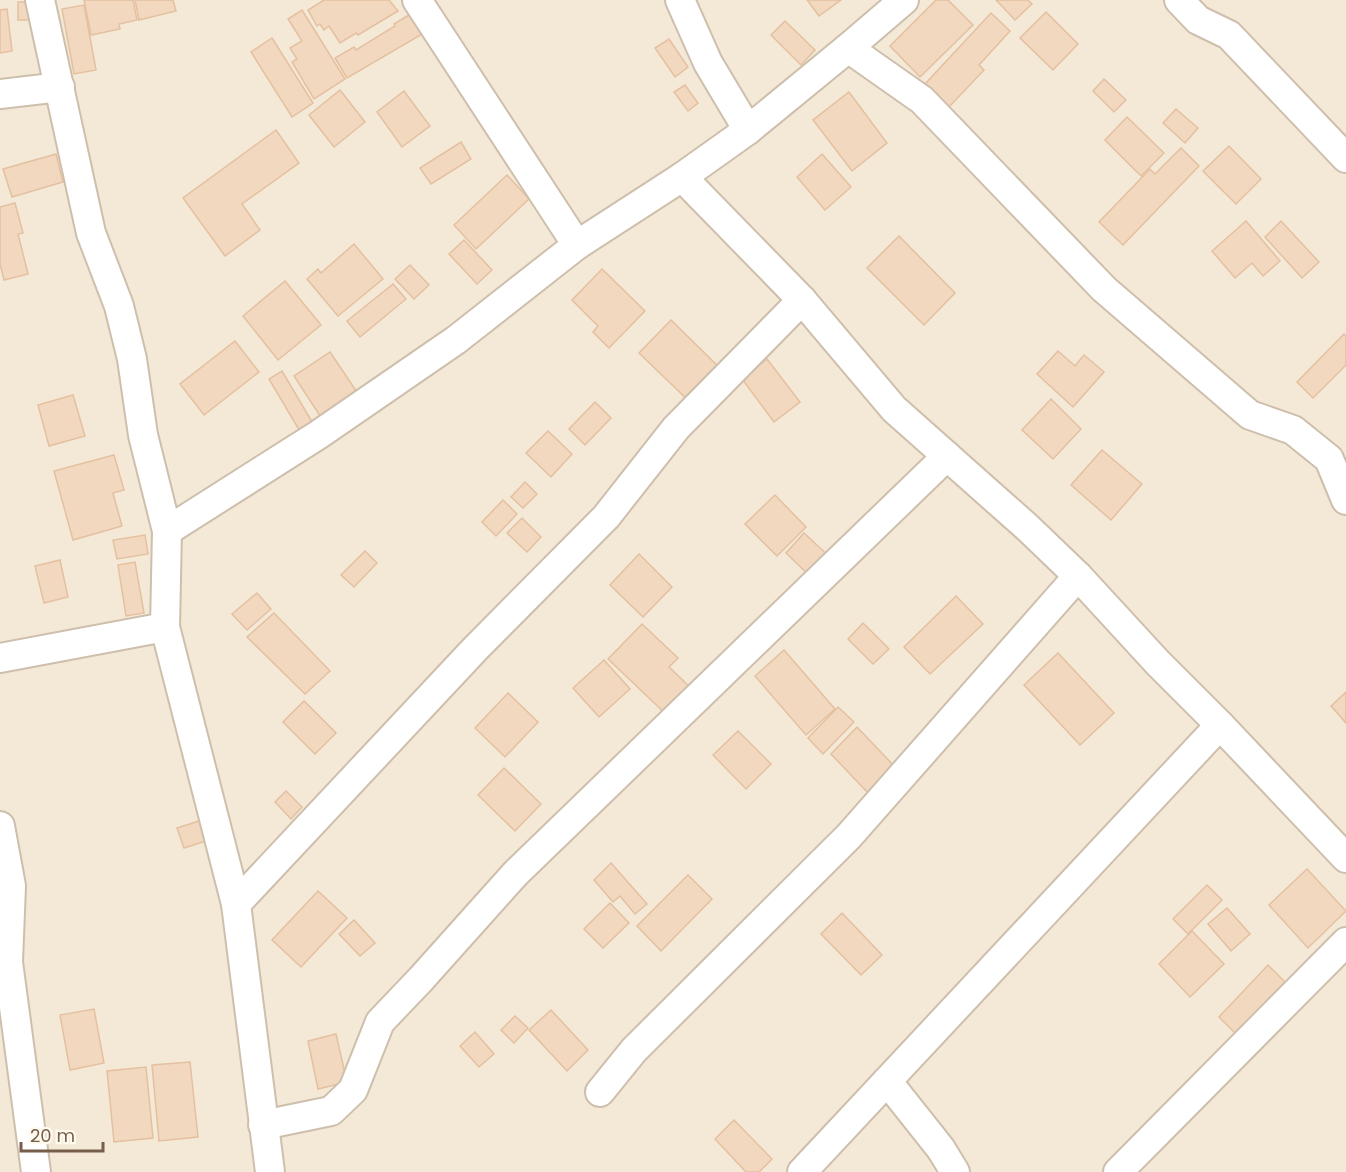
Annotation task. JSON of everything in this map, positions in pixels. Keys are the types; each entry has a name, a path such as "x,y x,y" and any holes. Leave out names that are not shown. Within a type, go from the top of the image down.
{"street":[{"path":"40,0 91,233 122,316 132,358 143,435 167,531 165,627 236,904 270,1172"},
{"path":"417,0 577,245"},
{"path":"680,0 708,63 748,130"},
{"path":"167,531 318,435 456,340 577,245 715,154 748,130 904,0"},
{"path":"1179,0 1198,20 1229,35 1346,158"},
{"path":"848,48 922,100 1104,289 1250,415 1293,430 1337,451 1346,500"},
{"path":"0,94 60,87"},
{"path":"715,154 716,193 720,216"},
{"path":"682,177 802,300 894,409 1028,528 1078,576 1158,663 1346,858"},
{"path":"236,904 475,649 606,517 676,428 802,300"},
{"path":"263,1125 331,1111 353,1090 380,1022 515,874 947,456"},
{"path":"600,1092 634,1050 849,836 1078,576"},
{"path":"0,657 165,627"},
{"path":"802,1172 1220,725"},
{"path":"0,826 11,886 8,962 36,1172"},
{"path":"1118,1172 1346,942"},
{"path":"887,1081 941,1149 956,1172"}],"shaded area":[{"path":"0,0 1346,0 1346,1172 0,1172"}],"building":[{"path":"84,0 133,0 137,20 119,24 120,29 91,35"},
{"path":"135,0 173,0 176,11 139,20"},
{"path":"324,0 389,0 398,11 340,43 329,26 324,30 320,24 317,26 308,10"},
{"path":"807,0 841,0 819,16"},
{"path":"936,0 948,0 973,25 920,77 890,46"},
{"path":"996,0 1028,0 1032,4 1015,20"},
{"path":"18,2 40,2 40,20 18,20"},
{"path":"84,5 96,70 74,74 62,9"},
{"path":"7,9 12,51 0,53 0,10"},
{"path":"302,10 345,79 314,99 292,62 297,59 290,48 302,41 288,19"},
{"path":"1046,12 1078,44 1053,70 1020,38"},
{"path":"412,13 424,33 347,78 335,58 354,47 356,50"},
{"path":"991,13 1010,31 979,65 984,70 949,107 925,84"},
{"path":"785,21 815,50 801,65 771,35"},
{"path":"272,38 313,103 292,117 251,52"},
{"path":"669,39 688,67 675,77 655,48"},
{"path":"1104,79 1126,100 1114,112 1093,91"},
{"path":"685,85 698,103 688,111 674,92"},
{"path":"340,90 365,122 334,147 309,115"},
{"path":"404,91 430,126 402,147 377,112"},
{"path":"849,92 887,143 852,171 813,120"},
{"path":"1176,109 1198,128 1185,143 1163,123"},
{"path":"1127,117 1164,153 1141,176 1105,140"},
{"path":"276,130 299,163 242,204 260,230 225,256 183,198"},
{"path":"461,142 471,159 431,184 420,168"},
{"path":"1229,146 1261,179 1236,204 1203,171"},
{"path":"1181,148 1199,166 1123,245 1099,222 1150,169 1155,174"},
{"path":"56,154 63,182 12,197 3,169"},
{"path":"822,154 851,187 825,210 797,177"},
{"path":"507,175 529,199 476,249 454,225"},
{"path":"15,203 23,233 18,234 28,274 4,280 0,264 0,207"},
{"path":"1246,221 1280,261 1263,276 1252,263 1235,278 1212,251"},
{"path":"1281,221 1319,262 1302,278 1265,237"},
{"path":"899,236 955,293 924,325 867,268"},
{"path":"464,240 492,270 477,284 449,254"},
{"path":"354,244 383,279 338,316 307,279 318,269 321,273"},
{"path":"410,265 429,285 414,299 395,279"},
{"path":"602,269 645,311 609,348 593,332 598,326 572,300"},
{"path":"285,281 321,325 278,360 243,316"},
{"path":"393,284 406,299 360,337 347,321"},
{"path":"671,320 726,374 694,406 639,353"},
{"path":"1344,334 1346,336 1346,365 1313,398 1297,382"},
{"path":"235,341 259,372 204,415 180,384"},
{"path":"1058,351 1075,366 1084,355 1104,372 1073,407 1037,374"},
{"path":"330,352 361,398 324,422 294,376"},
{"path":"767,359 800,402 774,422 742,379"},
{"path":"282,371 318,432 305,440 269,379"},
{"path":"73,395 85,436 49,446 38,405"},
{"path":"1051,399 1081,429 1053,459 1022,430"},
{"path":"595,402 611,418 585,445 569,429"},
{"path":"548,431 572,454 551,477 526,453"},
{"path":"1102,450 1142,484 1111,520 1071,485"},
{"path":"114,455 124,490 113,493 122,526 73,540 54,471"},
{"path":"525,482 537,494 523,508 511,497"},
{"path":"775,495 806,527 777,556 745,524"},
{"path":"503,500 517,514 496,536 482,522"},
{"path":"522,518 541,537 527,552 507,533"},
{"path":"804,533 834,561 815,581 786,553"},
{"path":"145,535 148,554 117,559 113,540"},
{"path":"365,551 377,563 354,587 341,575"},
{"path":"639,554 672,587 643,617 610,585"},
{"path":"60,560 68,597 44,603 35,566"},
{"path":"135,562 144,613 126,616 118,565"},
{"path":"257,593 271,609 247,630 232,614"},
{"path":"956,596 983,624 930,674 904,647"},
{"path":"274,613 330,671 305,694 247,637"},
{"path":"863,623 889,649 873,664 848,639"},
{"path":"642,624 678,658 669,667 695,692 670,718 608,659"},
{"path":"784,650 835,709 806,735 755,676"},
{"path":"1058,653 1114,713 1080,745 1024,685"},
{"path":"604,660 630,689 599,717 573,688"},
{"path":"1346,692 1346,723 1331,706"},
{"path":"508,693 538,722 505,757 475,728"},
{"path":"304,701 336,733 315,754 283,722"},
{"path":"838,707 854,722 823,754 808,738"},
{"path":"857,727 896,768 869,794 831,754"},
{"path":"738,731 771,764 746,789 713,755"},
{"path":"504,768 541,804 515,831 478,795"},
{"path":"286,791 302,807 291,819 275,802"},
{"path":"199,821 206,841 184,848 177,828"},
{"path":"611,863 647,904 635,914 620,896 613,902 594,880"},
{"path":"1307,869 1346,911 1308,948 1269,905"},
{"path":"688,875 712,899 661,951 637,926"},
{"path":"1207,885 1222,900 1188,934 1173,919"},
{"path":"318,891 347,918 301,967 272,940"},
{"path":"610,903 629,923 603,948 584,929"},
{"path":"1227,908 1250,934 1231,951 1208,924"},
{"path":"842,913 882,955 861,975 821,934"},
{"path":"354,920 375,943 360,956 339,934"},
{"path":"1192,931 1224,964 1190,997 1159,964"},
{"path":"1268,965 1287,984 1237,1035 1219,1017"},
{"path":"94,1009 104,1063 70,1070 60,1015"},
{"path":"551,1010 588,1050 567,1071 529,1030"},
{"path":"515,1016 528,1028 514,1043 501,1030"},
{"path":"475,1032 494,1054 479,1067 460,1046"},
{"path":"336,1034 347,1082 318,1089 308,1041"},
{"path":"190,1062 198,1137 159,1141 152,1065"},
{"path":"146,1067 153,1138 114,1142 107,1071"},
{"path":"734,1120 772,1159 759,1172 746,1172 715,1139"}]}
